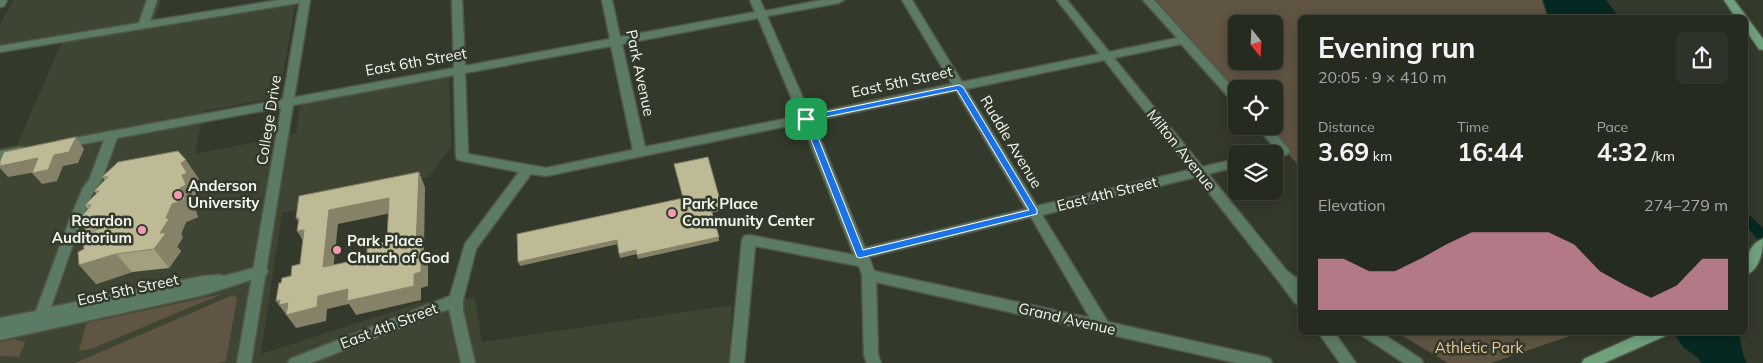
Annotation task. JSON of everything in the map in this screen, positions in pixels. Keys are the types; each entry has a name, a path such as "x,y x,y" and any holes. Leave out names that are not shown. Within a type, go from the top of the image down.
{"main road":[{"path":"1729,0 1740,15"},
{"path":"1748,26 1763,47"},
{"path":"1748,266 1763,244"},
{"path":"1589,363 1654,335"}],"street":[{"path":"0,4 2,0"},
{"path":"144,25 152,0"},
{"path":"0,49 298,0"},
{"name":"College Drive","path":"244,363 305,0"},
{"path":"457,0 459,70"},
{"name":"Park Avenue","path":"607,0 640,153"},
{"path":"755,0 806,119 864,264 871,355 874,363"},
{"name":"East 6th Street","path":"48,146 839,0"},
{"name":"Ruddle Avenue","path":"908,0 1103,327"},
{"name":"Milton Avenue","path":"1062,0 1298,297"},
{"path":"1148,0 1228,89"},
{"name":"East 5th Street","path":"459,70 462,157 546,172 1184,40"},
{"path":"0,324 39,321 89,188 95,182 112,134"},
{"path":"0,155 29,150"},
{"name":"East 4th Street","path":"864,264 1034,212 1228,165"},
{"path":"468,363 456,311 456,300 470,248 528,169"},
{"name":"Grand Avenue","path":"737,363 749,240 864,264 1103,327 1265,363"},
{"name":"East 5th Street","path":"0,334 39,321 204,290 232,279 260,272"},
{"path":"1282,276 1298,288"},
{"name":"East 4th Street","path":"295,363 456,300"},
{"path":"1327,335 1349,363"},
{"path":"1373,335 1416,363"}],"shaded area":[{"name":"Anderson University","path":"13,0 161,0 155,19 278,0 296,0 279,97 204,111 195,154 296,134 300,104 449,76 451,147 429,177 282,213 261,354 419,303 475,298 482,342 732,305 729,363 0,363 0,148 17,145 65,35 0,45 0,25"}],"green space":[{"path":"1151,0 1542,0 1546,15 1298,15 1298,165 1283,148 1283,145 1280,145 1271,135 1283,135 1283,80 1228,80 1228,87"},
{"path":"222,294 91,349 79,351 86,323"},
{"path":"233,295 237,298 226,361 217,363 75,363"},
{"name":"Athletic Park","path":"1401,335 1573,335 1491,363 1448,363"},
{"path":"15,339 25,342 19,357 0,356 0,342"}],"water":[{"path":"1543,0 1606,0 1617,15 1548,15"},
{"path":"1748,214 1763,228 1763,247 1748,228"},
{"path":"1675,335 1740,335 1747,363 1702,363 1683,347"}],"building":[{"path":"76,137 69,152 54,155 48,170 32,173 38,158 0,166 4,152"},
{"path":"178,151 186,160 181,163 187,173 182,175 186,185 180,188 185,199 172,204 166,218 169,219 160,233 166,233 154,249 116,254 79,265 78,252 84,249 82,237 119,219 78,221 91,205 85,205 99,191 94,191 108,177 102,177 118,162"},
{"name":"Park Place Community Center","path":"708,157 722,207 711,209 719,237 637,255 636,250 619,254 617,240 518,262 517,234 683,198 674,164"},
{"path":"419,172 416,248 421,247 421,272 414,274 414,286 347,301 348,289 318,296 317,307 286,315 288,303 279,305 280,300 276,301 279,283 281,283 282,278 291,276 292,266 300,264 304,230 297,231 299,218 296,218 299,196","holes":["389,198 387,242 367,246 367,258 323,267 329,210"]}],"place":[{"name":"Anderson University","path":"178,195"},
{"name":"Park Place Community Center","path":"672,213"},
{"name":"Reardon Auditorium","path":"142,230"},
{"name":"Park Place Church of God","path":"337,250"}],"route":[{"path":"959,87 1034,212 860,254 806,119 959,87"}]}
